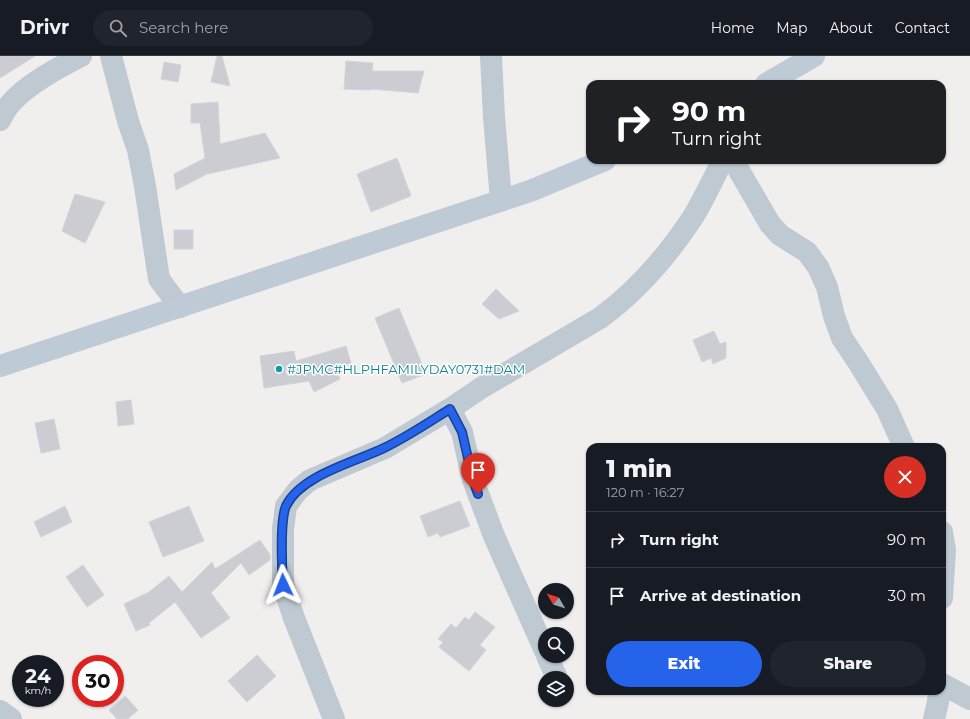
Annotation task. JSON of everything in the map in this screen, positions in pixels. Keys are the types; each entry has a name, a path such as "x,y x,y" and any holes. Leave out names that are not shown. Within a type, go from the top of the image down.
{"street":[{"path":"0,120 10,104 20,94 63,65 81,56"},
{"path":"111,56 128,121 138,150 159,279 180,307"},
{"path":"491,56 494,117 501,200"},
{"path":"773,80 814,56"},
{"path":"0,366 530,191 596,164"},
{"path":"334,719 294,618 283,585 283,536 286,506 298,490 310,480 385,448 450,409 481,388 600,318 632,292 650,273 693,216 721,164"},
{"path":"735,164 770,224 780,235 807,252 818,267 827,287 834,316 842,338 887,409 902,443"},
{"path":"450,409 462,432 473,480 494,536 538,635"},
{"path":"946,686 970,699"},
{"path":"934,719 939,695"},
{"path":"0,711 11,719"}],"building":[{"path":"0,56 35,56 0,78"},
{"path":"217,56 222,56 230,86 211,82"},
{"path":"346,61 373,63 372,71 424,71 418,93 371,89 344,89"},
{"path":"164,62 181,65 178,82 161,79"},
{"path":"218,102 220,144 265,133 280,158 207,174 176,190 174,174 205,158 200,123 191,123 191,104"},
{"path":"397,158 411,196 371,212 357,174"},
{"path":"75,194 105,202 85,243 62,231"},
{"path":"174,230 193,230 193,249 174,249"},
{"path":"496,289 519,311 499,319 482,304"},
{"path":"399,308 426,374 402,383 375,318"},
{"path":"714,331 720,344 726,342 726,358 713,364 711,358 702,362 693,340"},
{"path":"346,346 351,363 335,368 340,379 314,392 309,381 264,388 260,356 294,351 296,361"},
{"path":"131,400 134,424 118,426 116,402"},
{"path":"54,419 60,449 41,453 35,423"},
{"path":"460,501 470,526 440,537 438,533 428,537 420,516"},
{"path":"65,506 72,522 41,537 34,522"},
{"path":"189,506 204,541 163,557 149,522"},
{"path":"260,540 270,555 270,560 249,575 241,563 211,593 230,618 201,638 175,602 149,623 150,625 136,631 124,604 149,592 169,576 182,592 212,562 215,569"},
{"path":"83,565 104,595 87,607 66,577"},
{"path":"475,612 495,627 480,645 486,650 469,671 439,647 443,642 438,639 451,624 456,628 465,617 469,620"},
{"path":"257,655 276,676 247,702 228,681"},
{"path":"125,696 138,710 128,719 117,719 109,710 112,707 124,707"}],"place":[{"name":"#JPMC#HLPHFAMILYDAY0731#DAM","path":"279,369"}],"route":[{"path":"283,585 282,557 284,517 286,506 298,490 310,480 385,448 450,409 462,432 473,480 478,494"}]}
